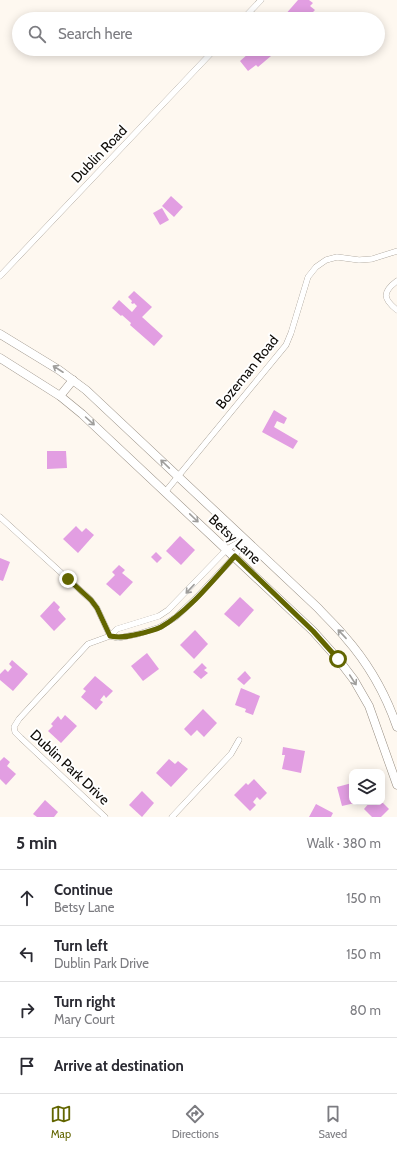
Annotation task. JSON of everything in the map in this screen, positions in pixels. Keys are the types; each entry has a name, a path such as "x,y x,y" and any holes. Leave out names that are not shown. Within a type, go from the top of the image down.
{"main road":[{"name":"Betsy Lane","path":"0,334 49,363 73,380 122,423 318,608 346,638 370,670 391,711 397,727"},
{"name":"Betsy Lane","path":"0,358 60,396 104,434 313,631 354,680 369,706 397,785"},
{"path":"60,396 73,380"}],"street":[{"path":"250,12 261,0"},
{"name":"Dublin Road","path":"0,276 208,56"},
{"name":"Bozeman Road","path":"166,491 286,345 292,333 308,277 316,267 326,260 337,257 359,260 372,259 397,251"},
{"path":"397,281 390,286 386,293 386,299 397,310"},
{"path":"0,517 91,600 97,608 110,636"},
{"name":"Dublin Park Drive","path":"105,817 21,738 15,732 14,727 19,718 88,644 110,636 117,629 142,622 162,614 179,600 227,550 244,539"},
{"name":"Dublin Park Drive","path":"110,636 118,638 160,628 176,617 235,556 244,539"},
{"path":"200,578 208,585"},
{"path":"162,614 167,623"},
{"path":"172,817 231,754 239,740"}],"building":[{"path":"298,0 309,0 313,3 310,6 315,10 313,12 288,12"},
{"path":"246,56 271,56 258,67 256,65 248,71 240,61"},
{"path":"171,196 183,207 174,217 162,206"},
{"path":"162,208 169,220 160,225 153,213"},
{"path":"134,291 152,307 142,317 163,336 154,346 130,325 131,323 112,308 119,300 132,312 137,306 134,303 131,303 132,301 128,297"},
{"path":"274,410 287,418 284,424 277,421 274,427 298,441 293,449 262,432"},
{"path":"47,451 66,451 67,468 47,469"},
{"path":"76,526 82,532 86,528 94,535 78,553 63,539"},
{"path":"180,536 195,550 181,565 166,551"},
{"path":"156,552 162,558 157,563 151,557"},
{"path":"0,558 10,562 3,581 0,580"},
{"path":"119,565 125,570 122,573 133,582 120,596 106,584 115,575 112,572"},
{"path":"240,597 254,610 239,627 224,614"},
{"path":"54,601 60,607 58,610 66,619 54,631 40,616"},
{"path":"195,630 208,644 194,659 180,645"},
{"path":"147,653 159,669 143,681 131,666"},
{"path":"12,660 28,674 13,691 0,680 0,674 5,669 8,672 12,667 9,664"},
{"path":"202,663 207,668 204,670 208,673 201,679 193,672"},
{"path":"245,671 251,678 244,685 237,679"},
{"path":"95,676 113,691 106,698 104,695 100,700 103,702 96,710 81,697 86,691 83,689"},
{"path":"241,688 260,696 253,715 245,712 246,709 235,705"},
{"path":"203,709 217,723 204,737 197,730 191,736 184,729"},
{"path":"65,715 77,726 61,743 48,731 53,726 51,724 58,716 61,720"},
{"path":"283,747 305,751 301,773 282,769 285,755 282,755"},
{"path":"4,757 10,762 7,766 16,774 6,785 0,779 0,761"},
{"path":"169,759 175,764 178,761 188,769 171,787 156,773"},
{"path":"254,779 267,793 260,800 257,797 253,802 256,805 250,811 234,795 246,783 248,785"},
{"path":"349,784 349,804 342,806 337,787"},
{"path":"142,791 154,803 142,817 129,805"},
{"path":"45,800 58,812 54,817 37,817 33,814"},
{"path":"316,804 333,813 331,817 309,817"},
{"path":"367,805 385,805 389,809 381,817 372,817 364,809"}],"route":[{"path":"68,579 91,600 97,608 110,636 118,638 160,628 176,617 197,598 235,556 313,631 338,659"}]}
